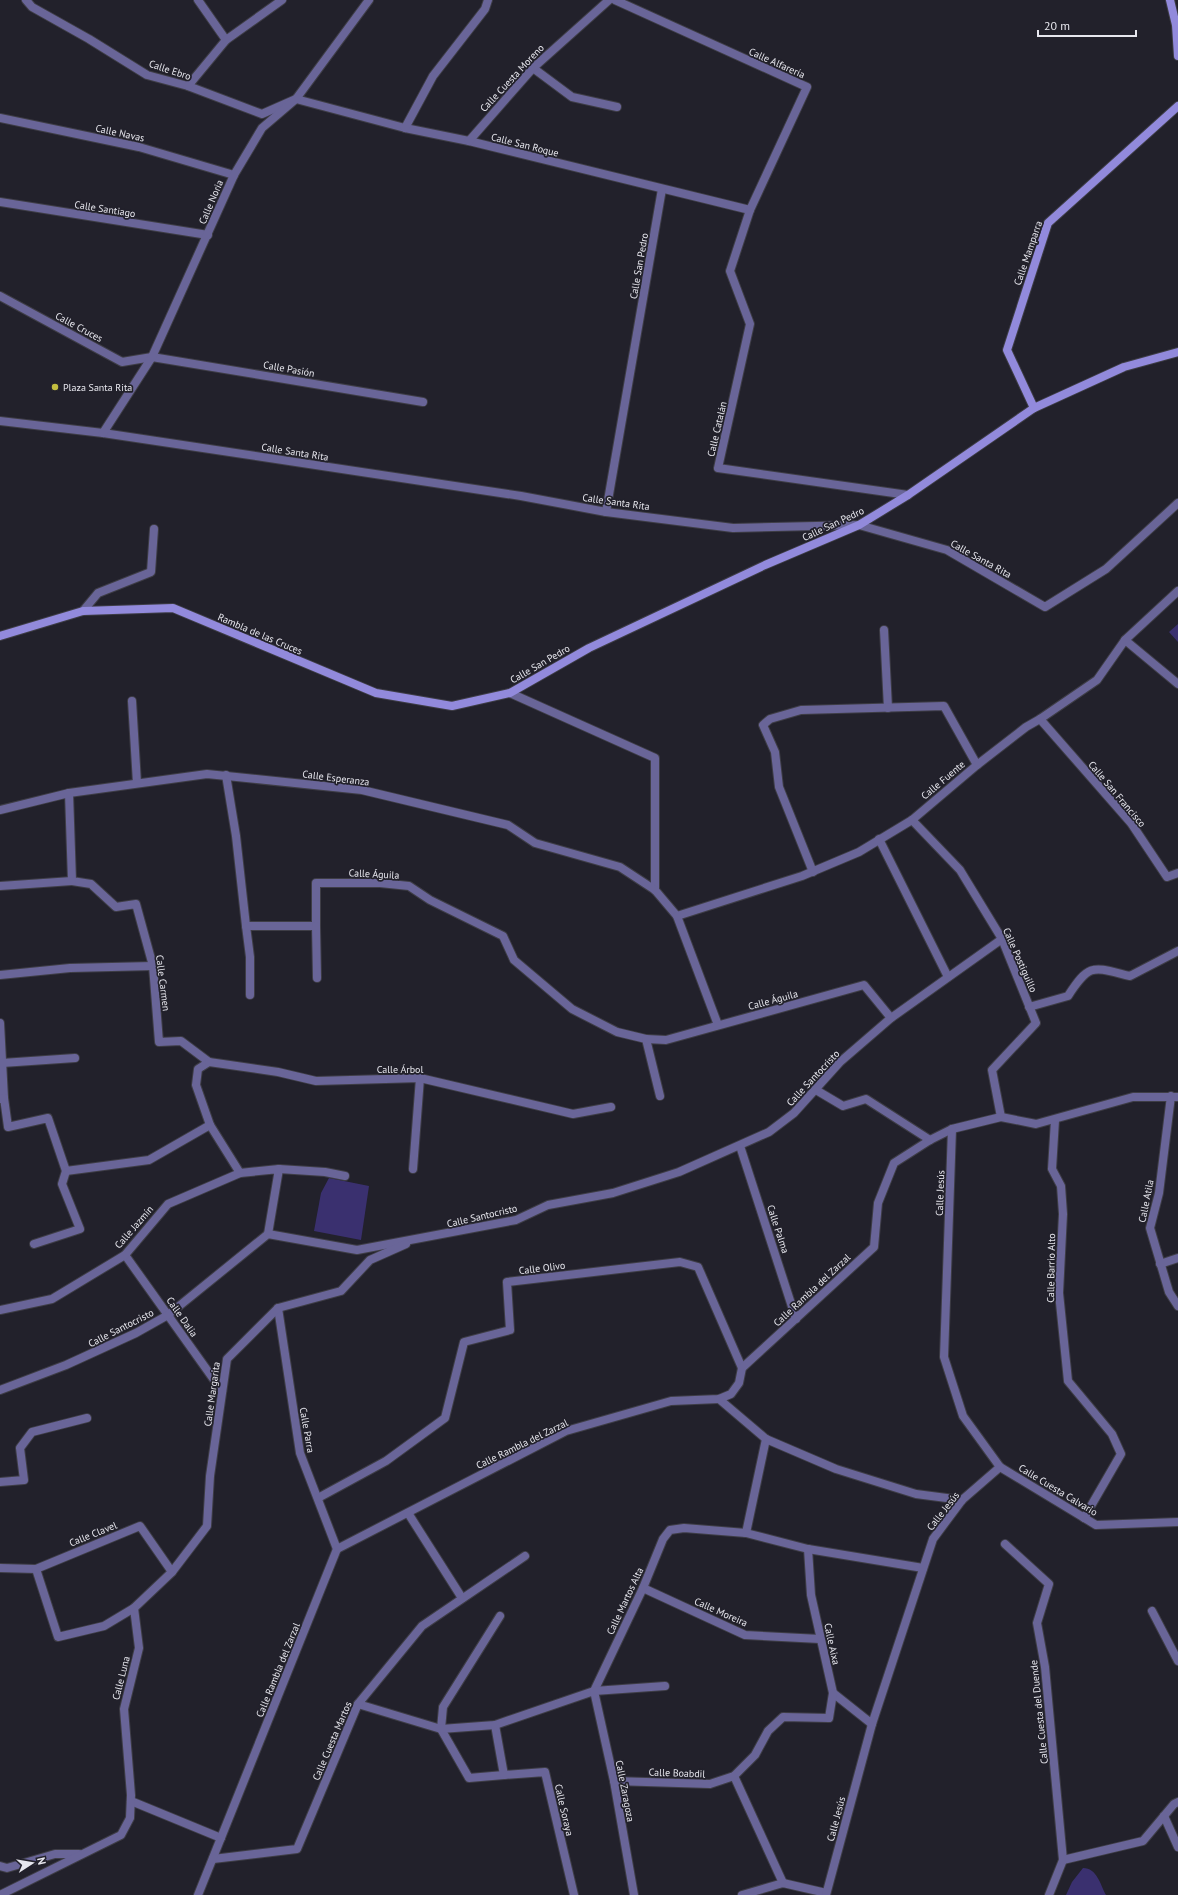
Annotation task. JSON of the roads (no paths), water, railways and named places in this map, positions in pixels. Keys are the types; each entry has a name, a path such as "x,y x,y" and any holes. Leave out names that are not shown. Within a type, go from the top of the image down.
{"street":[{"name":"Calle Ebro","path":"26,0 32,7 89,39 147,75 188,86 262,114 296,99"},
{"path":"198,0 226,40"},
{"path":"188,86 226,40 282,0"},
{"name":"Calle Noria","path":"103,433 152,356 234,175 262,128 296,99 369,0"},
{"path":"405,128 433,76 485,9 488,0"},
{"name":"Calle Cuesta Moreno","path":"469,141 533,68 608,0"},
{"name":"Calle Alfarería","path":"615,0 807,87 750,210"},
{"path":"1170,0 1176,25 1178,56"},
{"path":"533,68 572,97 617,107"},
{"name":"Calle San Roque","path":"296,99 405,128 469,141 662,190 750,210"},
{"name":"Calle Mamparra","path":"1034,408 1007,350 1048,223 1178,106"},
{"name":"Calle Navas","path":"0,118 139,146 234,175"},
{"name":"Calle San Pedro","path":"606,512 662,190"},
{"name":"Calle Santiago","path":"0,202 208,235"},
{"name":"Calle Catalán","path":"750,210 730,271 750,324 718,468 908,496"},
{"name":"Calle Cruces","path":"0,296 122,362 152,356"},
{"name":"Calle San Pedro","path":"510,693 596,645 765,565 859,525 908,496 1034,408 1124,367 1178,352"},
{"name":"Calle Pasión","path":"152,356 423,402"},
{"name":"Calle Santa Rita","path":"0,421 103,433 521,496 606,512 734,528 859,525 947,550 1045,607 1106,569 1178,503"},
{"path":"83,611 98,593 151,572 154,529"},
{"name":"Calle Fuente","path":"677,916 813,872 859,852 912,820 977,765 1026,728 1040,720 1097,680 1125,640 1178,591"},
{"name":"Rambla de las Cruces","path":"0,636 83,611 173,608 376,693 452,706 510,693"},
{"path":"884,630 888,708"},
{"path":"1125,640 1178,684"},
{"path":"510,693 655,758 655,890"},
{"path":"132,701 137,783"},
{"path":"813,872 779,787 775,752 763,725 770,719 801,710 944,706 977,765"},
{"name":"Calle San Francisco","path":"1040,720 1131,823 1166,877 1178,873"},
{"name":"Calle Esperanza","path":"0,810 69,793 207,774 362,790 508,825 535,843 620,867 655,890 677,916 718,1025"},
{"path":"226,775 236,836 250,957 250,995"},
{"path":"0,886 72,881 69,793"},
{"name":"Calle Postiguillo","path":"912,820 960,870 1002,939 1036,1023 992,1070 1001,1117"},
{"path":"879,839 948,977"},
{"name":"Calle Carmen","path":"72,881 91,884 116,907 136,904 153,966 159,1042 181,1041 209,1062"},
{"name":"Calle Águila","path":"316,926 316,883 380,883 409,886 430,900 503,936 514,960 572,1009 617,1032 646,1039 666,1040 864,985 891,1018"},
{"path":"246,926 316,926 317,978"},
{"name":"Calle Santocristo","path":"0,1390 66,1366 136,1334 168,1315 268,1234 357,1250 416,1240 516,1220 548,1205 613,1193 679,1172 740,1146 769,1132 794,1114 840,1062 891,1018 1002,939"},
{"path":"1030,1007 1068,996 1081,975 1097,968 1130,976 1178,951"},
{"path":"0,974 70,968 153,966"},
{"path":"0,1023 2,1098 8,1127 48,1118 66,1171 62,1184 80,1229 34,1244"},
{"path":"646,1039 660,1096"},
{"path":"2,1063 75,1058"},
{"path":"209,1062 198,1069 196,1085 210,1125 240,1173"},
{"name":"Calle Árbol","path":"209,1062 278,1072 316,1081 420,1078 572,1114 611,1107"},
{"path":"413,1168 420,1078"},
{"path":"816,1090 843,1106 866,1100 930,1140"},
{"path":"1055,1120 1133,1097 1175,1096"},
{"name":"Calle Atila","path":"1175,1096 1159,1193 1150,1228 1169,1292 1178,1306"},
{"name":"Calle Rambla del Zarzal","path":"742,1368 874,1247 878,1203 894,1163 930,1140 952,1129 1001,1117 1036,1124 1055,1120"},
{"name":"Calle Barrio Alto","path":"1055,1120 1052,1169 1061,1186 1063,1214 1059,1293 1068,1381 1112,1434 1121,1454 1084,1518"},
{"path":"66,1171 149,1160 210,1125"},
{"name":"Calle Jesús","path":"826,1894 872,1724 933,1539 962,1500 1000,1467 963,1416 944,1358 952,1129"},
{"name":"Calle Palma","path":"740,1146 796,1320"},
{"path":"268,1234 279,1169 325,1172 345,1176"},
{"name":"Calle Jazmín","path":"0,1310 52,1299 125,1255 168,1204 240,1173 279,1169"},
{"name":"Calle Margarita","path":"134,1608 172,1572 207,1526 210,1476 227,1359 278,1308 341,1291 370,1260 416,1240"},
{"name":"Calle Dalia","path":"125,1255 222,1391"},
{"path":"1160,1264 1178,1258"},
{"name":"Calle Olivo","path":"318,1498 386,1461 445,1418 464,1342 510,1330 506,1282 680,1262 698,1267 742,1368"},
{"name":"Calle Parra","path":"278,1308 300,1453 337,1549"},
{"path":"742,1368 739,1383 731,1394 719,1399 766,1439 843,1471 916,1494 962,1500"},
{"name":"Calle Rambla del Zarzal","path":"198,1895 337,1549 566,1431 671,1401 719,1399"},
{"path":"0,1482 24,1480 20,1448 32,1432 87,1418"},
{"path":"746,1533 766,1439"},
{"name":"Calle Cuesta Calvario","path":"1000,1467 1096,1525 1178,1522"},
{"path":"408,1513 462,1598"},
{"name":"Calle Clavel","path":"0,1568 36,1569 140,1526 172,1572"},
{"name":"Calle Martos Alta","path":"594,1691 643,1588 663,1539 670,1530 684,1528 746,1533 808,1549 923,1568"},
{"name":"Calle Cuesta del Duende","path":"1005,1544 1049,1584 1037,1623 1045,1667 1063,1860 1049,1895"},
{"name":"Calle Aixa","path":"808,1549 811,1595 833,1693"},
{"name":"Calle Cuesta Martos","path":"213,1859 297,1849 358,1704 422,1626 525,1556"},
{"path":"36,1569 58,1637 104,1626 134,1608"},
{"name":"Calle Moreira","path":"643,1588 745,1635 820,1640"},
{"name":"Calle Luna","path":"0,1895 121,1835 130,1818 131,1801 124,1709 138,1648 134,1608"},
{"path":"1152,1610 1178,1661"},
{"path":"495,1725 504,1775 469,1778 441,1729 443,1707 500,1616"},
{"path":"358,1704 441,1729 495,1725 594,1691 665,1686"},
{"name":"Calle Zaragoza","path":"594,1691 614,1781 634,1895"},
{"path":"833,1693 872,1724"},
{"name":"Calle Boabdil","path":"614,1781 710,1784 734,1776 755,1754 768,1731 783,1717 830,1718 833,1693"},
{"name":"Calle Soraya","path":"504,1775 545,1772 574,1895"},
{"path":"734,1776 783,1883"},
{"path":"131,1801 221,1838"},
{"path":"1063,1860 1143,1841 1178,1802"},
{"path":"1164,1816 1178,1847"},
{"path":"0,1866 7,1868 55,1854 82,1854"},
{"path":"742,1895 783,1883 826,1894"}],"place":[{"name":"Plaza Santa Rita","path":"55,387"}]}
